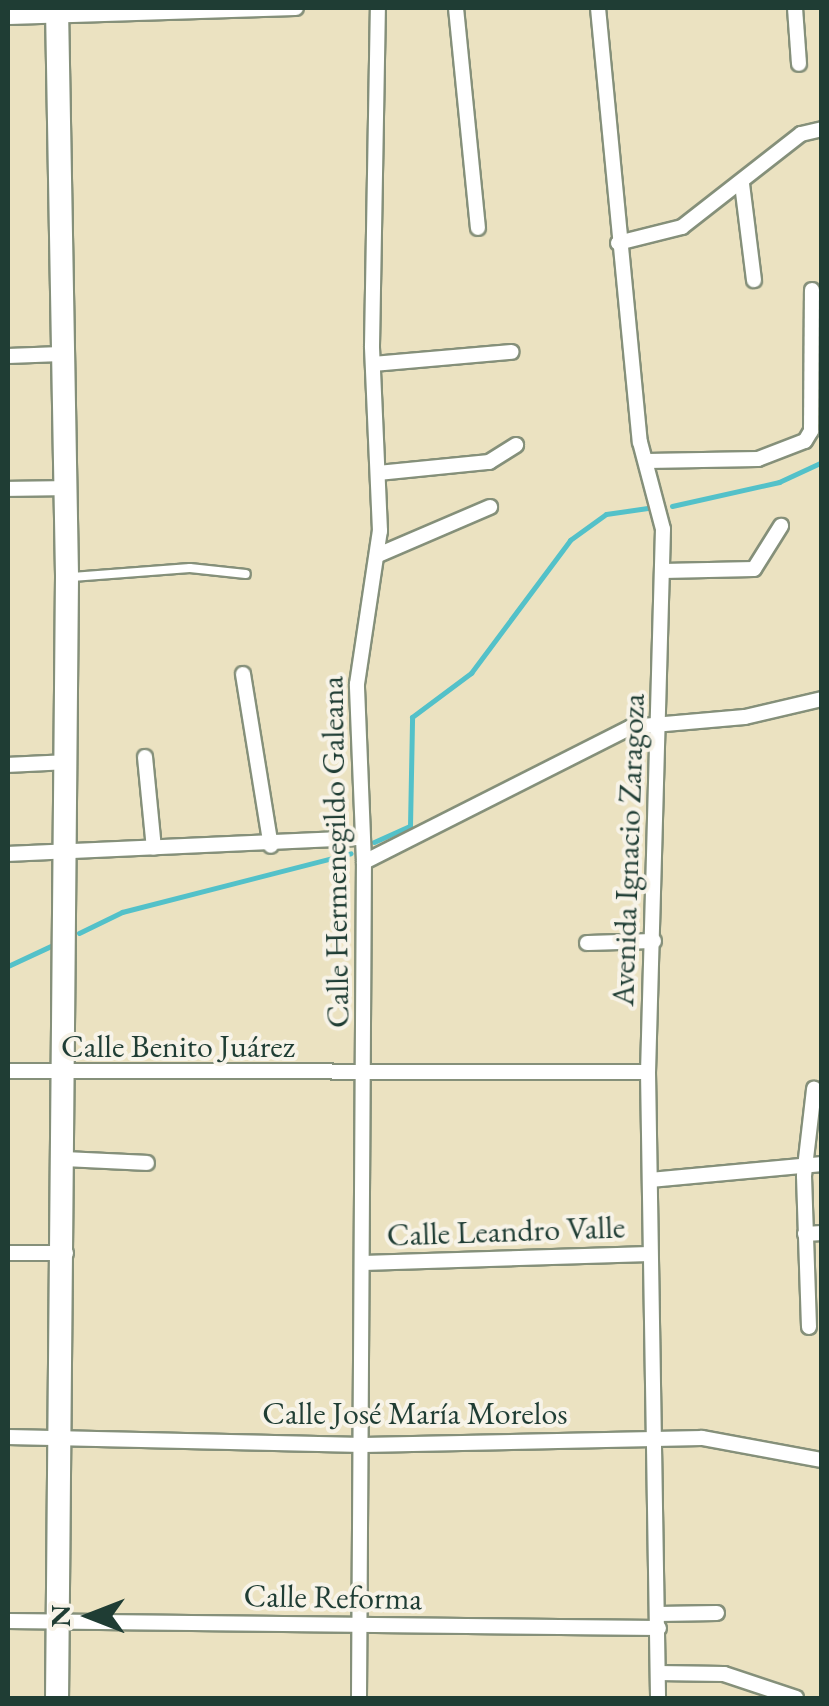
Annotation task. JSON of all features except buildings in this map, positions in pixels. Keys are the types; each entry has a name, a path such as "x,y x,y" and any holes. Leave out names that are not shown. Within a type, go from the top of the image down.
{"main road":[{"path":"57,12 67,577 66,1253 58,1698"}],"street":[{"path":"8,17 57,12 296,8"},
{"name":"Calle Hermenegildo Galeana","path":"359,1698 364,862 358,684 378,555 373,364 378,8"},
{"path":"456,8 478,228"},
{"name":"Avenida Ignacio Zaragoza","path":"598,8 618,243 647,461 663,530 648,1072 658,1698"},
{"path":"796,8 798,64"},
{"path":"618,243 682,227 742,184 801,134 822,129"},
{"path":"742,184 754,280"},
{"path":"647,461 758,459 805,441 811,431 817,348 812,290"},
{"path":"373,364 511,352"},
{"path":"8,356 61,354"},
{"path":"378,473 470,465 516,445"},
{"path":"8,489 65,488"},
{"path":"378,555 490,507"},
{"path":"663,571 754,569 782,526"},
{"path":"243,674 271,846"},
{"path":"364,862 631,727 745,717 822,699"},
{"path":"145,757 154,848"},
{"path":"8,765 66,762"},
{"path":"8,854 271,846 362,838"},
{"path":"587,943 654,942"},
{"name":"Calle Benito Juárez","path":"8,1071 648,1072"},
{"path":"809,1327 804,1165 814,1089"},
{"path":"66,1160 147,1163"},
{"path":"650,1180 822,1164"},
{"path":"805,1234 822,1233"},
{"path":"8,1253 66,1253"},
{"name":"Calle Leandro Valle","path":"363,1262 650,1254"},
{"name":"Calle José María Morelos","path":"8,1437 363,1445 655,1438 748,1443 822,1460"},
{"name":"Calle Reforma","path":"8,1620 362,1625 658,1621 717,1613"},
{"path":"658,1673 724,1674 796,1698"}],"lane":[{"path":"67,577 190,568 246,574"}],"waterway":[{"path":"672,506 779,482 822,462"},
{"path":"374,842 410,826 412,717 471,673 570,540 606,514 648,508"},
{"path":"79,933 122,912 351,853"},
{"path":"8,966 53,945"}]}
